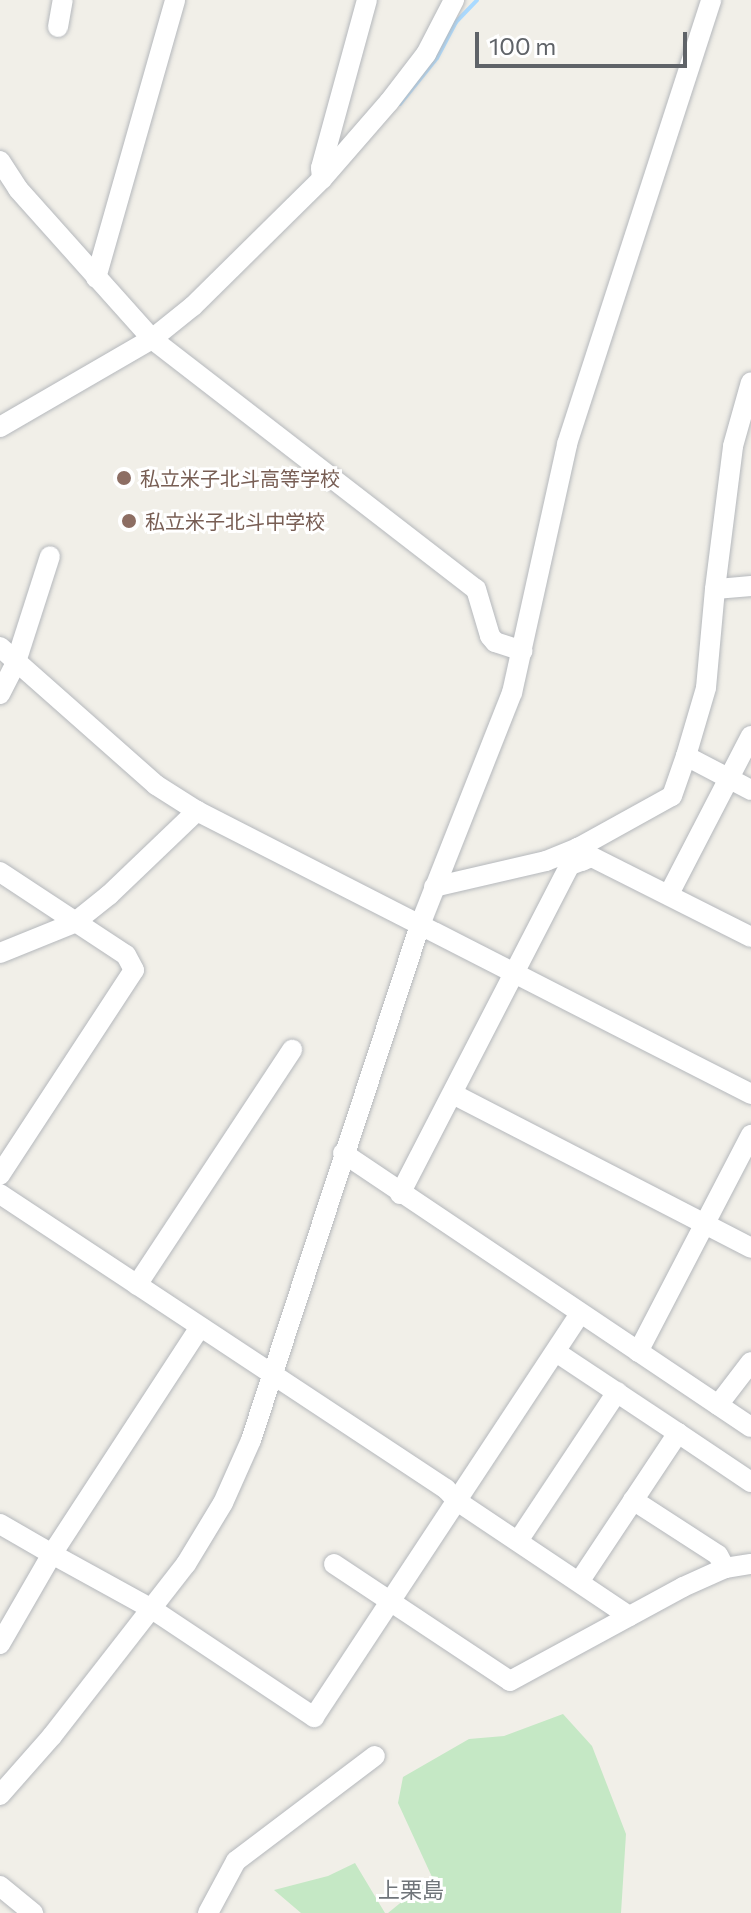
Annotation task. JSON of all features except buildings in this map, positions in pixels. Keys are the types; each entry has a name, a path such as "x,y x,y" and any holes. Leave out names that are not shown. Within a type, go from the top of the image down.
{"street":[{"path":"58,27 63,0"},
{"path":"96,278 175,0"},
{"path":"322,179 321,168 367,0"},
{"path":"0,427 152,339 193,306 322,179 389,102 426,54 454,0"},
{"path":"0,1795 186,1564 223,1503 251,1440 420,925 512,693 567,444 711,0"},
{"path":"0,161 18,189 152,339 476,589 490,636 495,642 523,651"},
{"path":"400,1194 570,865 580,855 672,796 706,688 733,446 751,382"},
{"path":"0,694 16,662 50,556"},
{"path":"715,589 751,586"},
{"path":"0,647 156,785 197,811 751,1094"},
{"path":"669,894 751,736"},
{"path":"686,756 751,790"},
{"path":"0,953 74,923 109,895 197,811"},
{"path":"434,887 580,855 592,857 751,937"},
{"path":"0,872 126,955 134,970 0,1175"},
{"path":"137,1285 292,1050"},
{"path":"453,1094 751,1248"},
{"path":"638,1352 751,1135"},
{"path":"343,1153 751,1427"},
{"path":"0,1194 446,1489 457,1501 629,1616"},
{"path":"0,1524 152,1609 314,1717 580,1314"},
{"path":"0,1644 52,1554 200,1327"},
{"path":"556,1352 751,1482"},
{"path":"718,1405 751,1362"},
{"path":"518,1541 617,1392"},
{"path":"579,1582 678,1433"},
{"path":"633,1500 718,1555 725,1568"},
{"path":"334,1564 510,1681 725,1568 751,1564"},
{"path":"208,1913 236,1861 375,1756"},
{"path":"0,1886 33,1913"}],"green space":[{"path":"563,1714 592,1746 626,1834 621,1913 388,1913 432,1877 398,1803 403,1777 469,1739 504,1736"},
{"path":"355,1863 385,1913 301,1913 274,1890 328,1876"}],"waterway":[{"path":"400,104 437,58 456,22 477,0"}],"place":[{"name":"私立米子北斗高等学校","path":"124,478"},
{"name":"私立米子北斗中学校","path":"129,521"}],"district":[{"name":"上栗島","path":"411,1890"}]}
